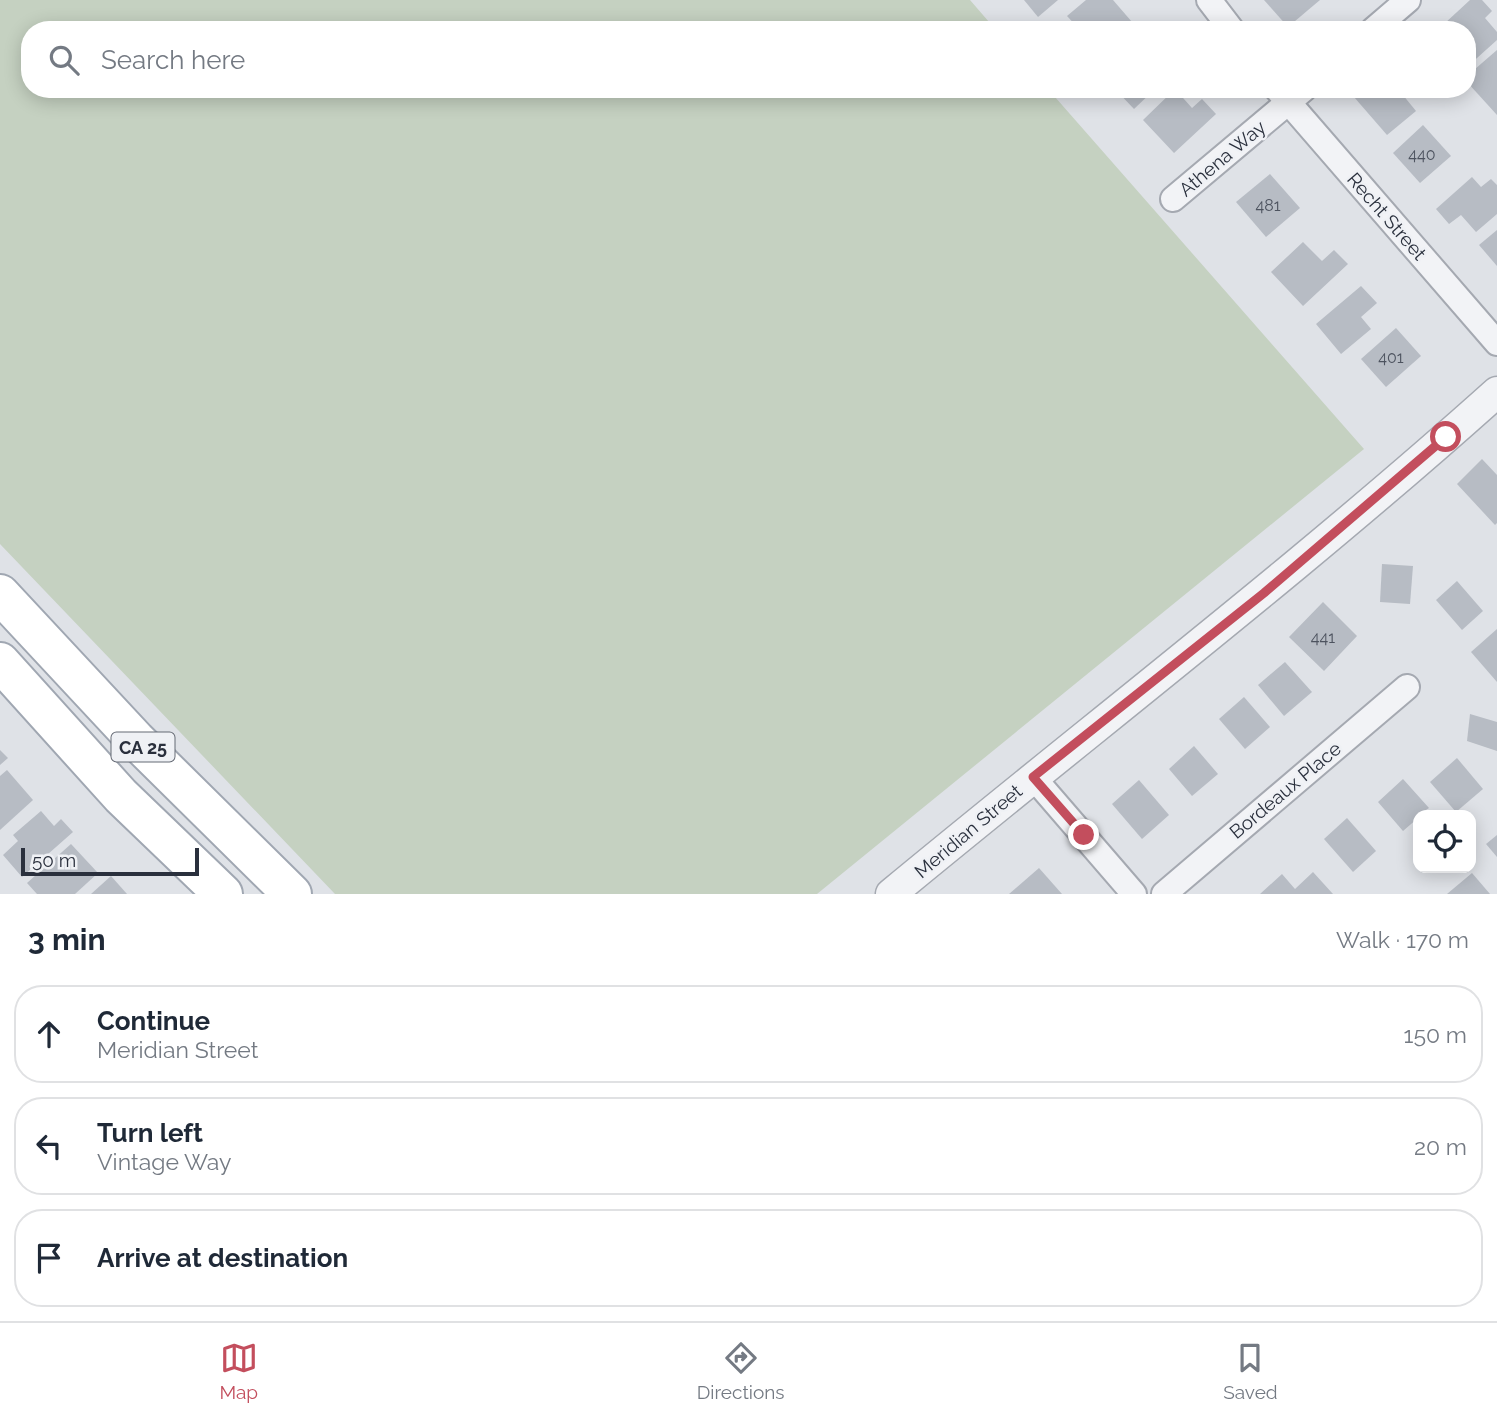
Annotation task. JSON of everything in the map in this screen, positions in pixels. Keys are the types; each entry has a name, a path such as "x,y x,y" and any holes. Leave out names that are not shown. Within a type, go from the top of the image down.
{"main road":[{"name":"CA 25","path":"0,594 136,740 292,894"},
{"name":"CA 25","path":"0,662 121,796 223,894"}],"street":[{"path":"1209,0 1225,21"},
{"path":"1384,21 1408,0"},
{"name":"Athena Way","path":"1173,199 1285,98"},
{"name":"Recht Street","path":"1292,98 1497,343"},
{"name":"Meridian Street","path":"891,894 1264,593 1497,392"},
{"name":"Bordeaux Place","path":"1164,894 1407,687"},
{"path":"1033,777 1134,894"}],"green space":[{"path":"0,0 970,0 988,21 21,21 21,98 1056,98 1364,449 817,894 335,894 0,544"}],"building":[{"path":"1024,0 1058,0 1038,17"},
{"path":"1086,0 1113,0 1131,21 1072,21 1067,16"},
{"path":"1264,0 1320,0 1295,21 1283,21"},
{"path":"1470,0 1482,0 1492,11 1485,18 1497,32 1497,40 1476,59 1476,21 1447,21"},
{"path":"1497,50 1497,115 1476,92 1476,68"},
{"path":"1124,98 1146,98 1134,109"},
{"path":"1166,98 1183,98 1192,108 1202,99 1216,114 1174,153 1143,120"},
{"path":"1355,98 1405,98 1416,111 1387,135"},
{"path":"1423,125 1451,156 1420,183 1393,153"},
{"path":"1270,174 1300,208 1266,237 1236,202"},
{"path":"1472,177 1481,187 1491,179 1497,185 1497,214 1476,232 1461,215 1449,224 1436,209"},
{"path":"1497,230 1497,266 1479,245"},
{"path":"1303,242 1322,261 1334,250 1348,264 1303,306 1271,272"},
{"path":"1361,286 1377,303 1361,317 1371,329 1341,354 1316,324"},
{"path":"1396,328 1421,356 1386,387 1361,359"},
{"path":"1482,459 1497,475 1495,525 1457,484"},
{"path":"1382,564 1413,566 1410,604 1380,602"},
{"path":"1457,581 1483,611 1462,630 1436,600"},
{"path":"1323,602 1357,636 1324,671 1289,637"},
{"path":"1497,629 1497,682 1471,652"},
{"path":"1285,662 1312,692 1284,716 1258,685"},
{"path":"1244,697 1270,727 1245,749 1219,719"},
{"path":"1470,714 1497,722 1497,751 1467,741"},
{"path":"1194,746 1218,774 1192,796 1169,769"},
{"path":"0,750 8,758 0,765"},
{"path":"1457,758 1483,789 1458,810 1454,810 1430,782"},
{"path":"7,770 33,800 0,830 0,776"},
{"path":"1403,779 1429,808 1413,810 1413,822 1403,831 1378,802"},
{"path":"1139,780 1169,815 1142,839 1112,804"},
{"path":"41,811 54,826 61,819 73,832 22,877 3,855 18,841 13,835"},
{"path":"1347,818 1376,851 1353,872 1324,839"},
{"path":"1497,835 1497,857 1486,844"},
{"path":"71,844 98,873 75,894 37,894 27,883"},
{"path":"1039,868 1062,894 1009,894"},
{"path":"1313,872 1333,894 1260,894 1282,874 1295,889"},
{"path":"1472,873 1490,894 1447,894"},
{"path":"111,876 127,894 91,894"}],"route":[{"path":"1084,835 1033,777 1264,593 1446,437"}]}
